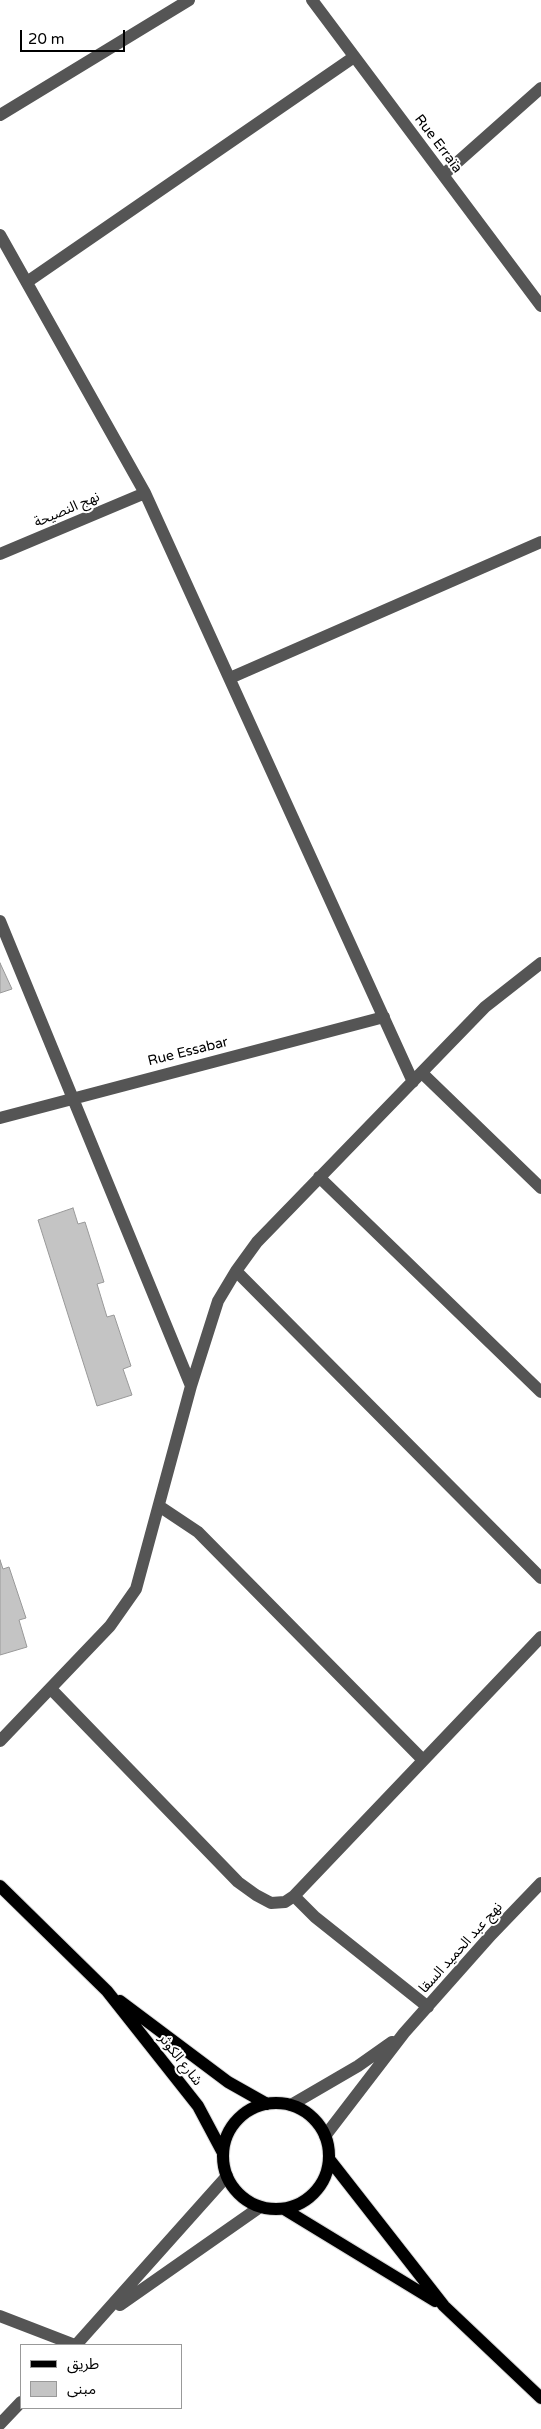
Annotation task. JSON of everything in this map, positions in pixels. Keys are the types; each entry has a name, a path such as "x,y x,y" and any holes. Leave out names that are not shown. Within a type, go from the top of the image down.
{"main road":[{"name":"شارع الكوثر","path":"0,1886 106,1991 198,2106 222,2153"},
{"name":"شارع الكوثر","path":"106,1991 228,2082 267,2104"},
{"path":"267,2104 291,2105 305,2112 317,2123 325,2136 328,2159 324,2176 314,2192 301,2203 284,2208 260,2207 246,2200 234,2190 227,2176 222,2153 227,2135 236,2121 250,2110 267,2104"},
{"path":"328,2159 444,2306 541,2397"},
{"path":"284,2208 444,2306"}],"street":[{"path":"0,115 189,0"},
{"name":"Rue Erraïa","path":"312,0 541,306"},
{"path":"27,282 354,57"},
{"path":"443,175 541,88"},
{"path":"0,234 145,493 384,1017 418,1078 541,1188"},
{"name":"نهج النصيحة","path":"0,554 145,493"},
{"path":"230,678 541,542"},
{"path":"0,920 191,1386"},
{"path":"0,1741 110,1626 136,1589 191,1386 218,1301 236,1271 257,1242 485,1008 538,969"},
{"name":"Rue Essabar","path":"0,1118 72,1097 384,1017"},
{"path":"319,1177 541,1392"},
{"path":"236,1271 541,1578"},
{"path":"159,1506 198,1532 423,1760"},
{"path":"51,1689 238,1882 271,1903 285,1902 294,1896 541,1637"},
{"name":"نهج عبد الحميد السقا","path":"325,2136 404,2033 491,1935 541,1883"},
{"path":"294,1896 315,1917 428,2008"},
{"name":"نهج عبد الحميد السقا","path":"291,2105 358,2066 404,2033"},
{"path":"77,2344 104,2316 227,2176"},
{"path":"104,2316 260,2207"},
{"path":"0,2316 73,2344"},
{"path":"0,2424 20,2403"}],"building":[{"path":"0,963 12,989 0,993"},
{"path":"73,1208 78,1224 85,1222 104,1282 97,1284 107,1317 114,1315 131,1366 123,1369 132,1395 97,1406 38,1220"},
{"path":"0,1560 3,1569 9,1567 26,1618 19,1620 27,1647 0,1655"}]}
